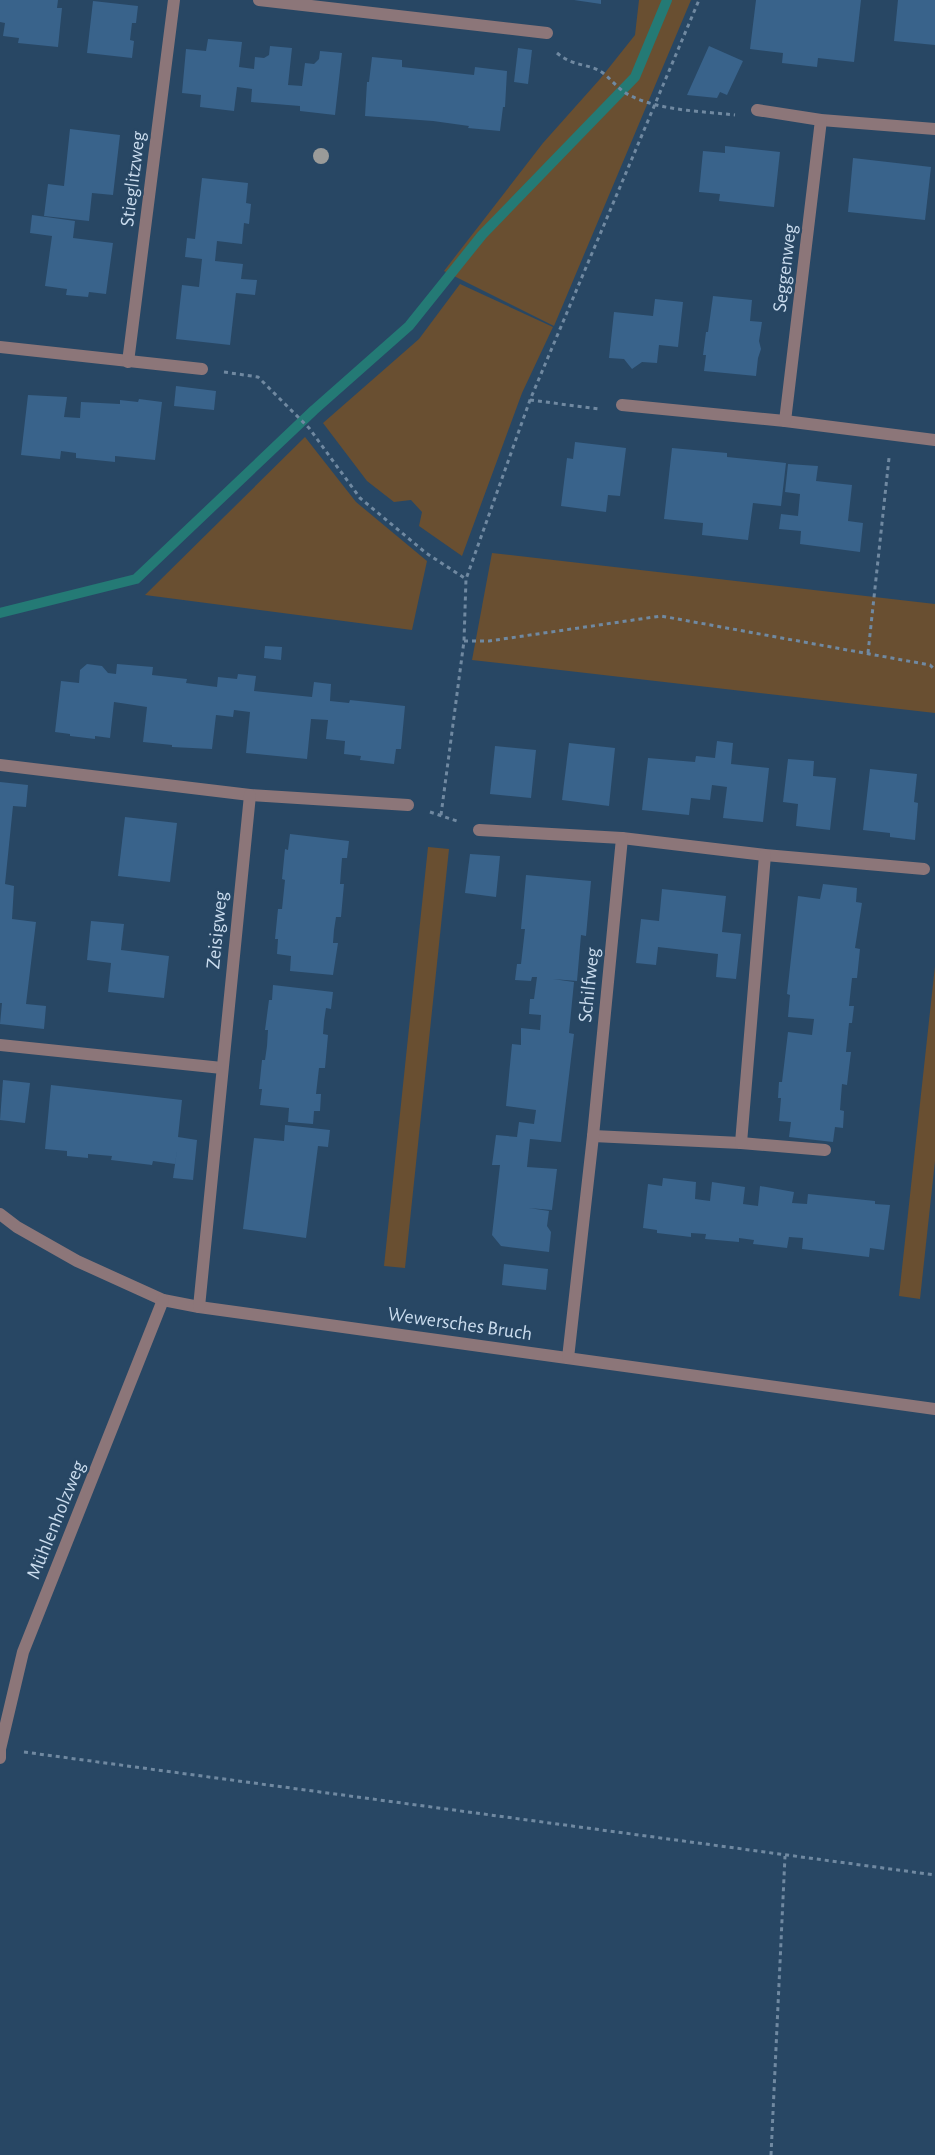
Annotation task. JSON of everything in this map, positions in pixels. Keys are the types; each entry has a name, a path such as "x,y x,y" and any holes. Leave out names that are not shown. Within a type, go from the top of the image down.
{"street":[{"name":"Stieglitzweg","path":"128,362 174,0"},
{"path":"259,0 548,33"},
{"path":"757,110 822,120 935,129"},
{"name":"Seggenweg","path":"785,421 822,120"},
{"path":"0,347 202,369"},
{"path":"622,405 785,421 891,436 935,440"},
{"path":"0,765 250,795 408,805"},
{"name":"Zeisigweg","path":"200,1307 250,795"},
{"path":"479,830 622,838 765,855 924,868"},
{"name":"Schilfweg","path":"568,1358 593,1136 622,838"},
{"path":"741,1143 765,855"},
{"path":"0,1045 222,1068"},
{"path":"593,1136 741,1143 825,1150"},
{"name":"Wewersches Bruch","path":"0,1214 17,1227 77,1261 163,1300 200,1307 935,1409"},
{"name":"Mühlenholzweg","path":"0,1758 0,1749 23,1652 163,1300"}],"path":[{"path":"441,815 464,641 466,579 530,400 699,0"},
{"path":"586,66 602,72 615,86 627,93 655,105 742,116 757,110"},
{"path":"202,369 258,377 309,428 360,498 426,553 466,579"},
{"path":"530,400 601,409 622,405"},
{"path":"868,654 891,436"},
{"path":"464,641 489,641 661,616 930,664 935,670"},
{"path":"408,805 441,815 479,830"},
{"path":"0,1749 935,1875"},
{"path":"771,2155 785,1856"}],"shaded area":[{"path":"639,0 691,0 554,326 444,271 543,143 600,79 635,35"},
{"path":"460,284 553,327 522,393 462,556 419,526 422,512 411,500 394,502 367,481 323,423 419,339"},
{"path":"305,437 356,502 427,561 412,630 145,595"},
{"path":"492,553 935,604 935,713 472,660"},
{"path":"428,847 449,849 405,1268 384,1266"},
{"path":"935,966 935,1161 920,1299 899,1296"}],"building":[{"path":"0,0 58,0 57,8 62,8 58,47 18,43 19,38 3,36 5,23 0,22"},
{"path":"574,0 601,0 601,4"},
{"path":"756,0 861,0 854,62 818,58 817,67 782,63 783,53 750,49"},
{"path":"898,0 935,0 935,45 894,41"},
{"path":"93,1 138,6 136,23 132,23 130,40 134,41 132,58 87,53"},
{"path":"208,39 242,42 239,67 254,69 255,57 264,58 269,55 270,46 292,48 288,85 302,86 305,63 314,64 319,59 320,51 342,53 335,115 300,111 300,106 251,102 252,89 237,87 234,111 200,107 201,95 182,93 186,49 206,51"},
{"path":"709,46 743,61 727,95 720,92 717,98 687,95"},
{"path":"518,48 532,50 528,84 514,82"},
{"path":"372,57 402,60 402,67 474,75 475,67 507,71 505,107 503,107 500,131 468,128 469,126 433,121 365,116 367,82 369,82"},
{"path":"70,129 120,135 113,195 92,193 89,221 44,216 48,184 64,186"},
{"path":"725,146 780,152 774,207 719,201 720,194 699,192 703,151 725,153"},
{"path":"853,158 931,167 925,220 848,212"},
{"path":"202,178 248,183 246,203 251,204 249,224 244,223 242,244 217,241 215,261 243,264 241,279 257,280 255,295 236,293 230,345 176,339 182,285 199,287 202,259 185,257 187,238 195,239"},
{"path":"32,215 75,221 73,238 113,243 106,294 89,292 88,297 66,295 67,289 45,286 52,236 30,233"},
{"path":"713,296 752,300 750,321 762,322 759,341 761,349 756,376 704,371 706,355 703,355"},
{"path":"655,299 683,302 678,347 659,345 657,363 642,362 632,369 624,359 609,358 614,312 653,316"},
{"path":"176,386 216,391 214,410 174,406"},
{"path":"28,395 67,397 64,417 80,418 81,402 120,404 120,400 138,402 139,399 162,402 155,460 115,456 115,462 76,458 76,453 61,451 60,459 21,455"},
{"path":"575,442 626,448 620,496 608,495 606,512 561,506 567,458 573,459"},
{"path":"672,448 727,453 727,457 786,463 781,506 753,503 748,540 702,535 703,523 664,519"},
{"path":"788,464 818,466 816,481 852,485 848,521 863,523 860,552 800,544 801,531 779,529 781,514 798,516 800,494 785,492"},
{"path":"265,646 282,647 281,660 264,658"},
{"path":"87,664 102,666 108,673 116,674 117,664 153,667 152,675 187,679 186,683 217,687 218,677 237,679 238,674 256,676 254,691 312,697 314,682 331,684 330,701 349,703 350,700 405,706 401,749 396,749 394,764 360,760 361,756 344,754 345,741 326,739 328,720 311,719 307,759 246,753 250,712 234,710 233,717 216,715 212,749 172,747 172,745 143,742 147,707 114,702 110,738 95,736 95,739 55,732 61,681 79,683 80,670"},
{"path":"717,741 733,743 731,764 769,768 763,822 723,818 727,787 712,785 710,800 691,798 689,815 642,810 648,758 695,762 696,756 715,758"},
{"path":"569,743 615,748 609,806 562,800"},
{"path":"495,746 536,750 531,798 490,794"},
{"path":"788,759 814,761 813,776 836,778 830,830 796,826 798,804 783,802"},
{"path":"870,769 917,774 914,802 918,803 915,840 890,837 890,833 863,830"},
{"path":"0,782 28,785 26,807 13,806 5,884 14,886 12,919 36,922 26,1004 46,1006 44,1029 0,1024 2,1003 0,1003"},
{"path":"125,817 177,823 170,882 118,876"},
{"path":"290,834 349,841 347,858 342,858 340,884 344,884 341,917 336,917 334,930 333,943 338,943 333,975 290,971 291,956 277,954 278,939 275,939 278,909 282,909 285,880 282,879 285,849 288,850"},
{"path":"470,854 500,856 496,897 465,893"},
{"path":"526,875 591,881 586,936 581,935 577,981 553,979 574,982 569,1033 574,1034 561,1142 530,1139 527,1167 557,1169 552,1210 529,1208 549,1211 547,1226 551,1232 549,1252 501,1246 492,1235 500,1165 492,1165 496,1135 517,1137 519,1122 534,1124 536,1110 506,1106 512,1044 521,1045 521,1028 540,1030 541,1015 529,1014 530,999 534,999 537,977 532,977 531,981 515,980 517,964 521,964 525,929 521,929"},
{"path":"823,884 857,888 856,902 862,903 855,948 860,949 857,978 852,978 849,1006 854,1006 852,1023 849,1023 846,1052 851,1052 847,1085 842,1084 840,1110 844,1111 843,1128 835,1127 833,1142 789,1137 791,1122 779,1121 781,1098 778,1098 779,1082 782,1082 788,1032 812,1035 814,1019 788,1017 790,995 787,994 798,896 820,899"},
{"path":"662,889 726,896 722,932 741,934 736,979 716,977 718,954 658,947 656,965 636,963 641,919 659,921"},
{"path":"91,921 124,924 121,950 169,956 164,998 108,992 111,963 87,960"},
{"path":"273,985 333,992 331,1009 326,1008 324,1021 323,1034 328,1035 325,1068 319,1068 316,1094 321,1094 320,1111 314,1111 313,1124 288,1122 289,1108 260,1105 262,1089 259,1089 262,1060 265,1060 267,1046 268,1030 265,1030 269,1000 272,1000"},
{"path":"3,1080 30,1083 25,1123 0,1120"},
{"path":"51,1085 182,1100 178,1137 197,1140 193,1180 173,1178 178,1144 175,1164 153,1161 152,1165 111,1160 112,1156 88,1154 88,1158 67,1156 67,1151 45,1149"},
{"path":"285,1125 330,1130 328,1147 318,1146 306,1238 243,1229 254,1138 284,1141"},
{"path":"663,1178 696,1182 695,1199 710,1201 712,1182 745,1187 743,1204 758,1206 760,1186 794,1192 792,1203 807,1204 808,1194 875,1201 875,1204 890,1205 884,1250 870,1248 869,1257 802,1249 803,1238 789,1237 787,1248 753,1244 754,1240 739,1238 739,1242 705,1239 706,1234 691,1233 691,1237 657,1233 657,1230 643,1228 648,1184 662,1186"},
{"path":"504,1264 548,1269 546,1290 502,1285"}],"waterway":[{"path":"0,613 136,579 314,410 409,326 482,235 635,77 667,0"}]}
